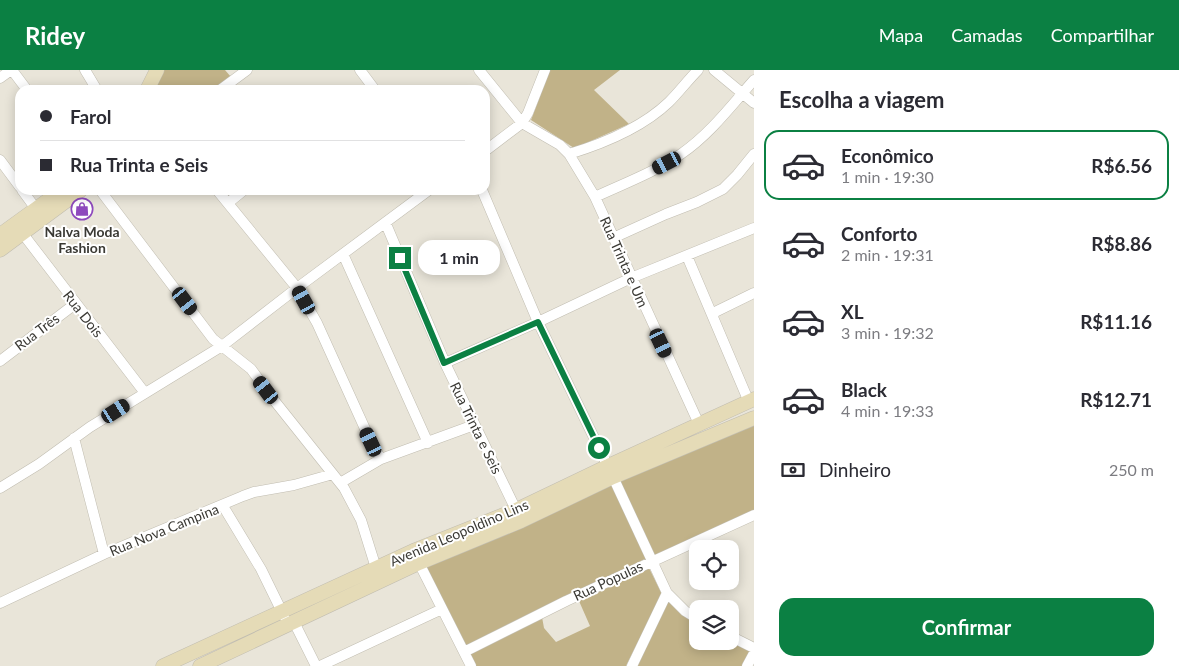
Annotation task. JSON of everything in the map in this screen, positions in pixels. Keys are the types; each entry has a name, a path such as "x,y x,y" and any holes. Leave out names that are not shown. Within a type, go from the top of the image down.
{"main road":[{"path":"150,85 158,70"},
{"path":"0,250 23,234 57,195"},
{"path":"0,235 72,195"},
{"name":"Avenida Leopoldino Lins","path":"199,666 291,623 416,557 519,516 610,472 699,424 752,401"},
{"name":"Avenida Leopoldino Lins","path":"610,472 754,418"},
{"name":"Avenida Leopoldino Lins","path":"163,666 376,568 416,557"},
{"path":"192,653 199,666"}],"street":[{"path":"0,78 11,70 23,85"},
{"path":"85,70 94,85"},
{"path":"224,85 234,74 247,70"},
{"path":"360,70 371,85"},
{"name":"Rua Trinta e Um","path":"479,70 522,124 560,145 569,154 595,197 699,424"},
{"path":"490,147 522,124 531,107 545,70"},
{"path":"569,154 588,148 636,126 669,102 698,70"},
{"path":"714,70 754,102"},
{"path":"595,197 680,155 712,128 754,80"},
{"path":"614,238 660,216 697,202 723,188 737,175 754,154"},
{"path":"0,160 15,181"},
{"path":"26,195 40,214"},
{"path":"104,195 213,339 251,369 273,400 340,483 357,510 376,568"},
{"path":"221,195 297,288 316,323 381,460"},
{"path":"228,203 238,195"},
{"path":"0,488 39,464 74,438 222,346 423,195"},
{"path":"484,195 538,322 667,593 689,613"},
{"name":"Rua Trinta e Seis","path":"386,224 444,363 519,516"},
{"path":"444,363 538,322 631,278 754,228"},
{"name":"Rua Dois","path":"23,234 145,393"},
{"path":"343,254 428,443"},
{"path":"687,256 752,401"},
{"path":"713,313 754,293"},
{"name":"Rua Três","path":"0,361 75,304"},
{"path":"340,483 381,460 474,425"},
{"path":"74,438 104,554"},
{"name":"Rua Nova Campina","path":"0,603 168,526 223,506 254,492 294,485 333,474"},
{"path":"223,506 261,569 281,612 291,623 316,666"},
{"name":"Rua Populas","path":"464,652 566,601 754,515"},
{"path":"416,557 464,652 468,665"},
{"path":"632,666 667,593"},
{"path":"320,666 442,609"},
{"path":"739,640 754,648"},
{"path":"747,666 754,653"}],"shaded area":[{"path":"162,70 225,70 231,77 221,85 154,85"},
{"path":"550,70 620,70 594,90 629,124 574,148 531,120"},
{"path":"754,421 754,512 655,557 618,479"},
{"path":"611,484 647,558 466,646 426,566"},
{"path":"649,568 662,594 626,666 476,666 470,654 542,617 544,628 556,642 590,626 579,601"},
{"path":"668,597 689,614 689,650 739,650 739,645 752,650 744,666 636,666"}],"place":[{"name":"Nalva Moda Fashion","path":"82,209"}],"route":[{"path":"400,258 444,363 538,322 599,448"}]}
